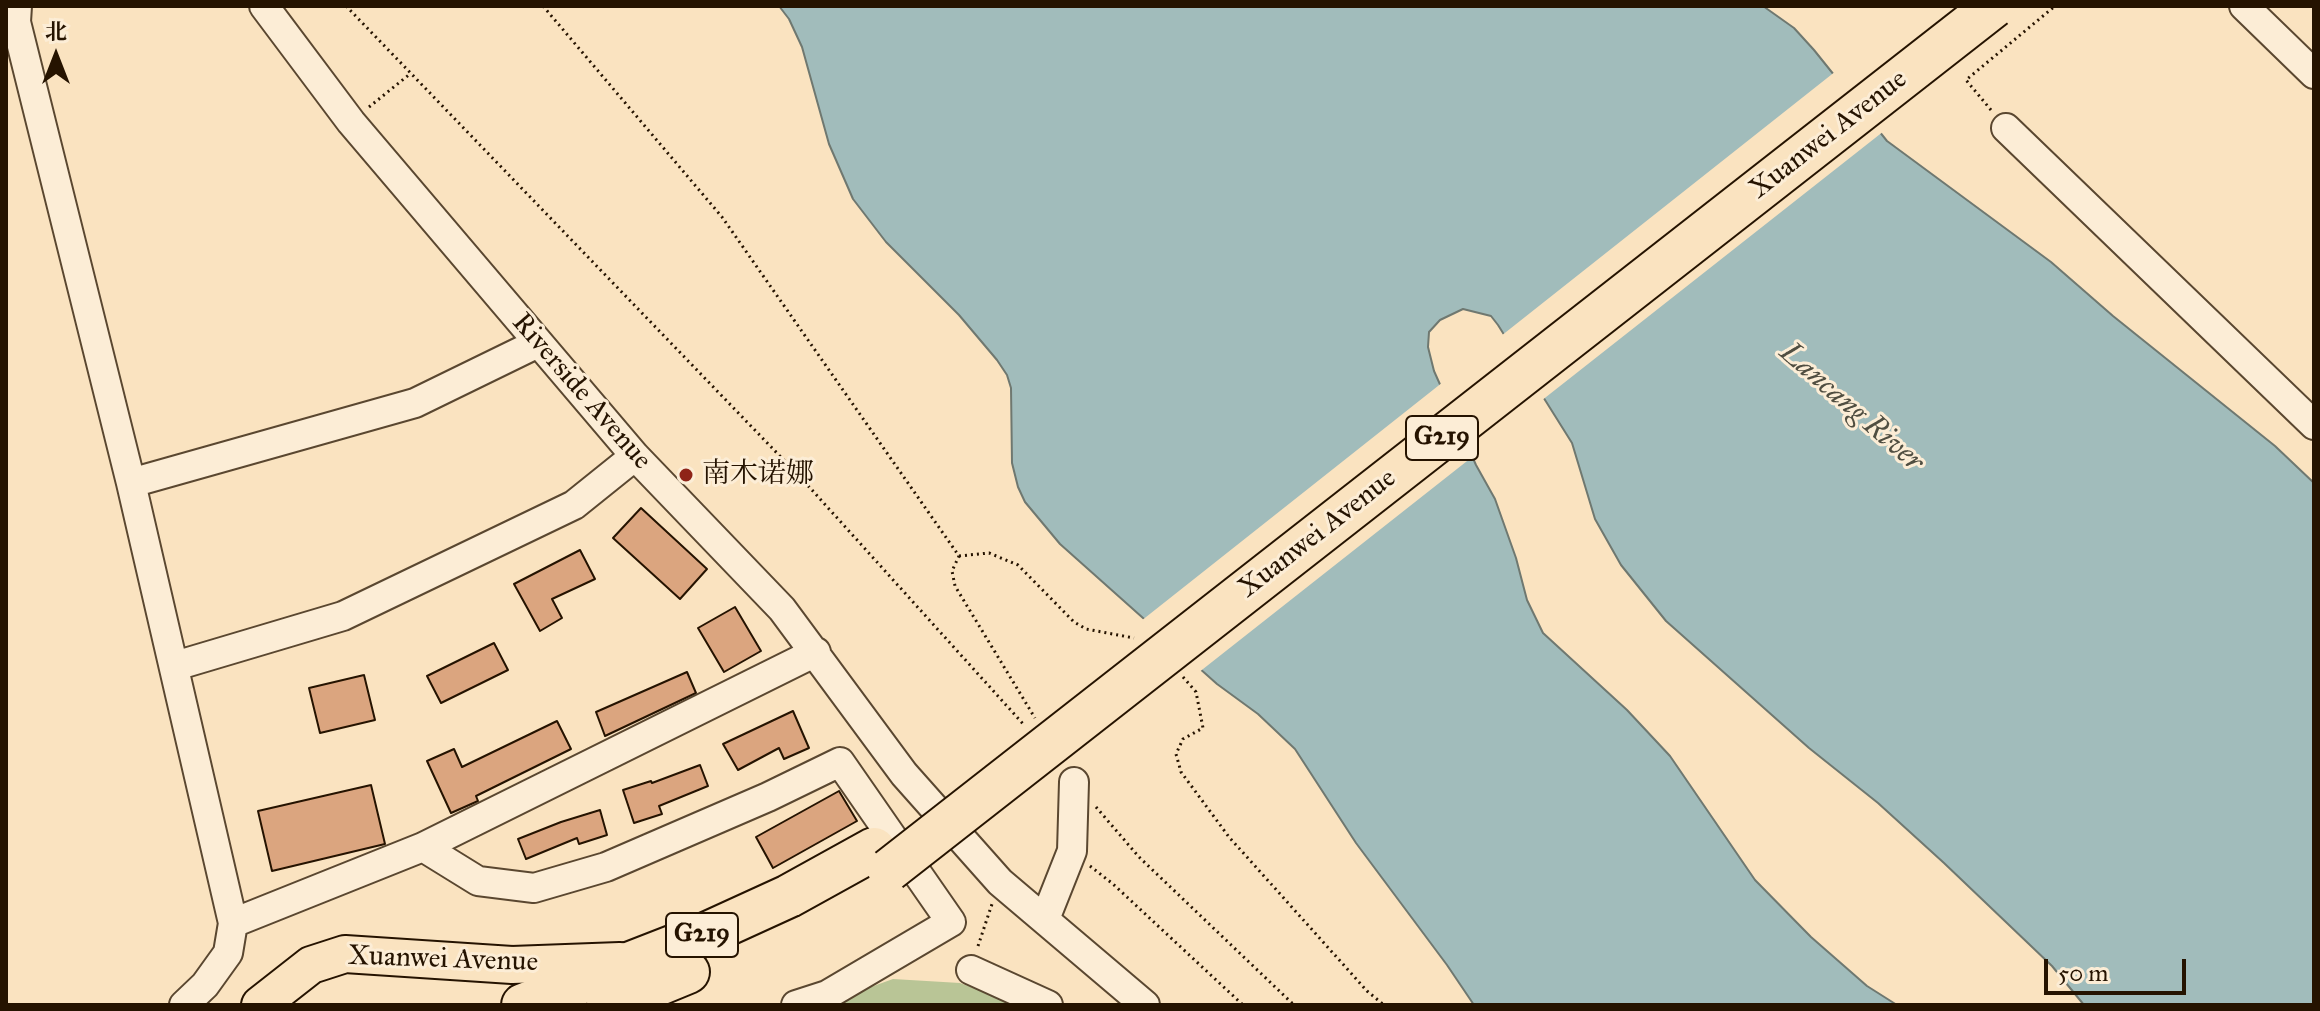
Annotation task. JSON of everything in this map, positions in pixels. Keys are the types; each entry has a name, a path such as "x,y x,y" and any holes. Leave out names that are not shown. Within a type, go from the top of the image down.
{"highway":[{"name":"Xuanwei Avenue","path":"608,1005 729,956 820,911 1953,6"},
{"name":"Xuanwei Avenue","path":"523,1005 642,960 882,859 1994,6"}],"main road":[{"name":"Xuanwei Avenue","path":"260,1005 311,965 345,954 512,965 642,960"}],"street":[{"path":"17,6 16,22 131,483 233,923 228,953 205,985 184,1005"},
{"name":"Riverside Avenue","path":"264,6 351,122 635,456 782,609 904,774 1000,882 1145,1005"},
{"path":"2244,6 2314,74"},
{"path":"2006,128 2314,425"},
{"path":"131,483 415,403 538,343"},
{"path":"175,666 343,616 574,505 635,456"},
{"path":"233,923 423,847 816,652"},
{"path":"423,847 478,881 534,888 606,867 768,797 840,762 951,922 827,995 796,1005"},
{"path":"1045,919 1072,851 1074,782"},
{"path":"971,970 1048,1005"}],"path":[{"path":"346,6 802,479 1032,734"},
{"path":"543,6 722,217 959,556"},
{"path":"2006,128 1966,80 2055,6"},
{"path":"351,122 411,74"},
{"path":"959,556 989,553 1018,565 1074,622 1086,629 1137,639"},
{"path":"959,556 952,571 955,586 1042,730"},
{"path":"1176,668 1196,692 1203,728 1183,739 1176,754 1181,772 1229,837 1367,991 1384,1005"},
{"path":"1074,782 1139,857 1294,1005"},
{"path":"1072,851 1113,884 1243,1005"},
{"path":"971,970 1000,882"}],"green space":[{"path":"893,979 960,983 1020,1005 821,1005"}],"water":[{"name":"Lancang River","path":"779,6 1763,6 1794,28 1887,141 2051,262 2275,446 2314,483 2314,1005 2084,1005 2052,966 1944,863 1666,621 1621,565 1595,519 1572,443 1498,325 1491,316 1463,309 1440,320 1429,332 1428,347 1434,371 1476,465 1495,499 1527,600 1543,633 1627,710 1670,756 1755,880 1811,937 1867,986 1897,1005 1474,1005 1356,843 1295,749 1060,544 1025,502 1012,463 1011,388 1007,375 959,315 886,242 853,199 829,144 802,47"}],"pier":[{"path":"1836,71 1884,131 1541,401 1501,336"},
{"path":"1443,382 1476,454 1198,673 1141,621"}],"building":[{"path":"641,508 707,569 680,599 613,538"},
{"path":"580,550 595,579 552,599 562,618 540,631 514,584"},
{"path":"735,607 761,651 724,672 698,628"},
{"path":"494,643 508,670 441,703 427,676"},
{"path":"687,672 696,693 605,736 596,712"},
{"path":"364,675 375,720 320,733 309,688"},
{"path":"793,711 809,748 784,759 779,748 738,770 723,744"},
{"path":"557,721 571,749 476,796 478,801 451,813 427,761 454,749 462,767"},
{"path":"700,765 708,786 659,806 662,814 634,823 623,790"},
{"path":"371,785 385,844 272,871 258,811"},
{"path":"839,791 857,821 773,868 756,837"},
{"path":"600,810 607,835 579,844 577,838 526,859 518,839"}],"place":[{"name":"南木诺娜","path":"686,475"}]}
